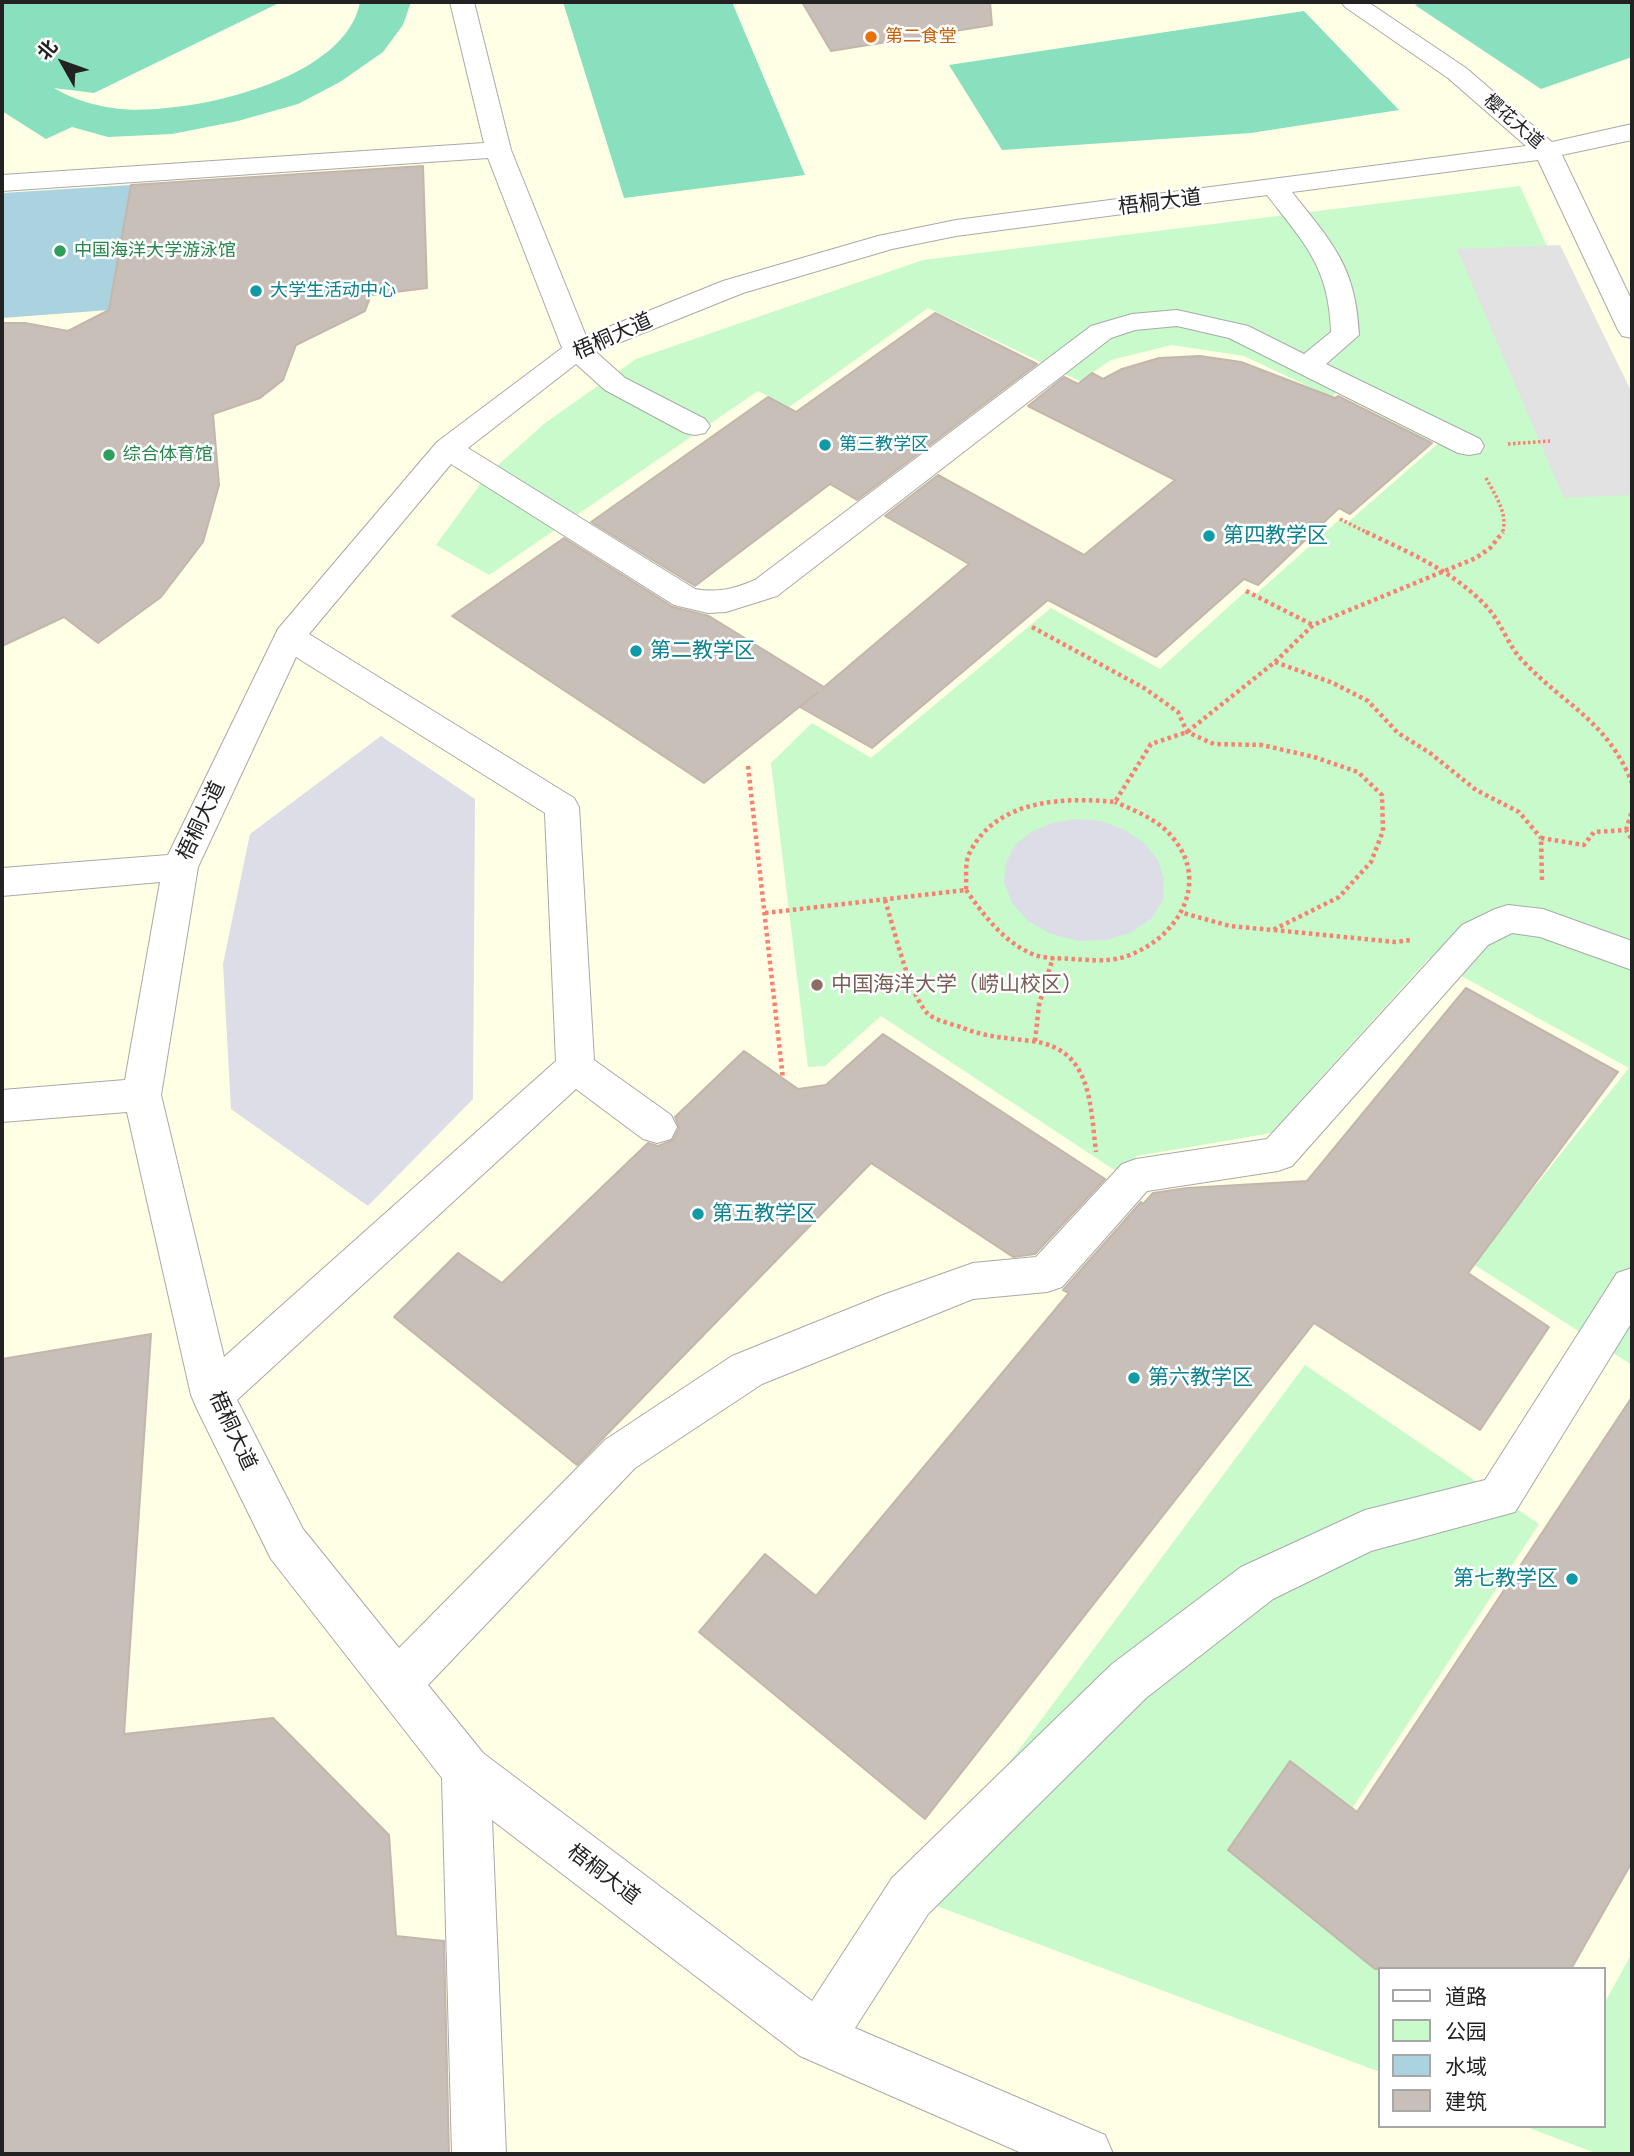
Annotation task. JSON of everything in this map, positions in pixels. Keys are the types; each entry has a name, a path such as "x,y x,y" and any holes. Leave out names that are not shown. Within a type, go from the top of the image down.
{"lane":[{"path":"462,2 498,150 578,350 615,384 695,426"},
{"name":"樱花大道","path":"1353,2 1457,73 1547,151 1632,330"},
{"name":"梧桐大道","path":"1086,2154 818,2038 466,1770 286,1544 212,1395 142,1095 180,867 289,637 448,449 578,350 733,287 887,242 956,228 1547,151 1632,132"},
{"path":"2,183 498,150"},
{"path":"1275,188 1327,254 1344,303 1345,335 1307,366"},
{"path":"448,449 685,597 709,604 741,598 766,588 1101,332 1132,322 1177,318 1238,332 1469,446"},
{"path":"289,637 562,807 575,1067"},
{"path":"2,883 180,867"},
{"path":"397,1683 620,1454 747,1370 898,1308 972,1281 1047,1274 1136,1176 1278,1154 1475,935 1508,919 1543,923 1632,957"},
{"path":"575,1067 657,1126"},
{"path":"212,1395 575,1067"},
{"path":"2,1106 142,1095"},
{"path":"818,2038 910,1896 1129,1681 1257,1583 1365,1531 1499,1497 1632,1286"},
{"path":"466,1770 480,2154"}],"path":[{"path":"1115,802 1151,744 1187,732 1275,662 1313,625 1476,558 1499,544 1505,529 1503,512 1469,446 1550,441"},
{"path":"1340,519 1443,570 1485,604 1503,628 1521,660 1593,722 1622,758 1632,783"},
{"path":"1246,591 1313,625"},
{"path":"1032,627 1144,688 1178,712 1187,732 1214,744 1262,744 1314,757 1358,772 1382,795 1383,831 1371,862 1339,897 1273,930"},
{"path":"1275,662 1333,683 1368,701 1398,733 1430,753 1476,789 1519,812 1541,838 1543,923"},
{"path":"748,766 783,1079"},
{"path":"1056,800 1115,802 1147,816 1167,830 1185,855 1190,882 1183,913 1156,942 1121,958 1088,961 1032,954 1006,937 984,916 966,890 968,854 993,822 1024,807 1056,800"},
{"path":"1626,831 1632,811"},
{"path":"1541,838 1584,845 1594,832 1626,831"},
{"path":"1626,831 1632,840"},
{"path":"765,913 966,890"},
{"path":"885,900 913,988 929,1015 980,1035 1035,1041 1055,1047 1074,1061 1087,1084 1093,1143 1099,1160 1130,1183"},
{"path":"1183,913 1230,926 1395,942 1475,935"},
{"path":"1035,1041 1040,1006 1053,957"}],"shaded area":[{"name":"中国海洋大学（崂山校区）","path":"2,2 1632,2 1632,2154 2,2154"},
{"path":"1560,245 1632,393 1632,495 1564,498 1457,249"},
{"path":"381,736 475,799 473,1099 368,1206 231,1109 223,964 250,834"},
{"path":"1076,819 1101,821 1125,830 1144,843 1158,860 1164,879 1163,900 1152,918 1132,932 1107,940 1078,941 1051,934 1028,921 1012,903 1004,882 1006,863 1015,845 1031,832 1052,823"}],"green space":[{"path":"2,2 281,2 94,93 54,88 77,99 102,106 149,109 222,99 260,87 296,72 326,53 348,30 360,2 411,2 403,25 383,52 340,82 298,104 238,121 172,134 108,137 72,127 46,139 2,111"},
{"path":"563,2 732,2 805,175 624,198"},
{"path":"1424,2 1632,2 1632,57 1541,89 1415,5"},
{"path":"1304,11 1399,110 1251,133 1002,150 949,65"},
{"path":"1520,186 1632,436 1632,1365 1473,1264 1629,1068 1429,958 1271,1133 1137,1156 1119,1173 881,1016 825,1066 808,1067 771,763 812,723 871,758 1051,608 1160,669 1246,591 1255,595 1340,519 1347,523 1441,441 1337,392 1331,397 1244,356 1172,345 1111,360 1080,381 928,308 789,407 758,391 489,575 436,545 487,475 545,423 636,359 923,260"},
{"path":"1305,1365 1539,1524 1303,1883 1378,1967 1378,2071 910,1896"},
{"path":"1632,1953 1632,2154 1598,2154 1529,2128 1606,2128 1606,2000"}],"water":[{"name":"中国海洋大学游泳馆","path":"131,185 109,310 2,318 2,193"}],"building":[{"name":"第二食堂","path":"802,2 990,2 992,25 831,51"},
{"path":"423,166 427,288 371,295 365,311 296,345 283,380 260,398 213,414 219,485 203,542 161,597 98,643 64,617 2,646 2,323 25,323 68,331 109,310 131,185"},
{"name":"第三教学区","path":"935,313 1037,364 857,500 830,484 695,586 591,522 768,397 796,412"},
{"name":"第四教学区","path":"1200,356 1241,362 1335,398 1338,396 1432,443 1350,514 1339,508 1258,585 1244,579 1156,657 1048,600 872,748 800,707 818,692 704,783 452,616 564,538 673,607 709,616 824,687 969,564 885,516 938,475 1084,555 1175,480 1028,406 1064,377 1078,384 1092,373 1103,379 1122,369 1159,358"},
{"name":"第六教学区","path":"1466,988 1618,1072 1468,1273 1549,1327 1480,1430 1314,1323 925,1819 699,1632 765,1554 816,1596 1069,1293 1063,1290 1141,1202 1143,1204 1153,1193 1187,1188 1307,1181"},
{"name":"第五教学区","path":"883,1034 1105,1179 1035,1254 1013,1257 871,1163 577,1465 394,1317 458,1253 502,1283 648,1143 658,1146 673,1140 679,1128 675,1117 744,1051 798,1089 826,1085"},
{"path":"151,1334 124,1734 273,1718 389,1835 396,1936 444,1941 449,2154 2,2154 2,1359"},
{"name":"第七教学区","path":"1632,1397 1632,1862 1572,1967 1375,1969 1228,1850 1290,1761 1357,1812"}],"place":[{"name":"第二食堂","path":"871,37"},
{"name":"中国海洋大学游泳馆","path":"60,251"},
{"name":"大学生活动中心","path":"256,291"},
{"name":"第三教学区","path":"825,445"},
{"name":"综合体育馆","path":"109,455"},
{"name":"第四教学区","path":"1209,536"},
{"name":"第二教学区","path":"636,651"},
{"name":"中国海洋大学（崂山校区）","path":"817,985"},
{"name":"第五教学区","path":"698,1214"},
{"name":"第六教学区","path":"1134,1378"},
{"name":"第七教学区","path":"1572,1579"}]}
